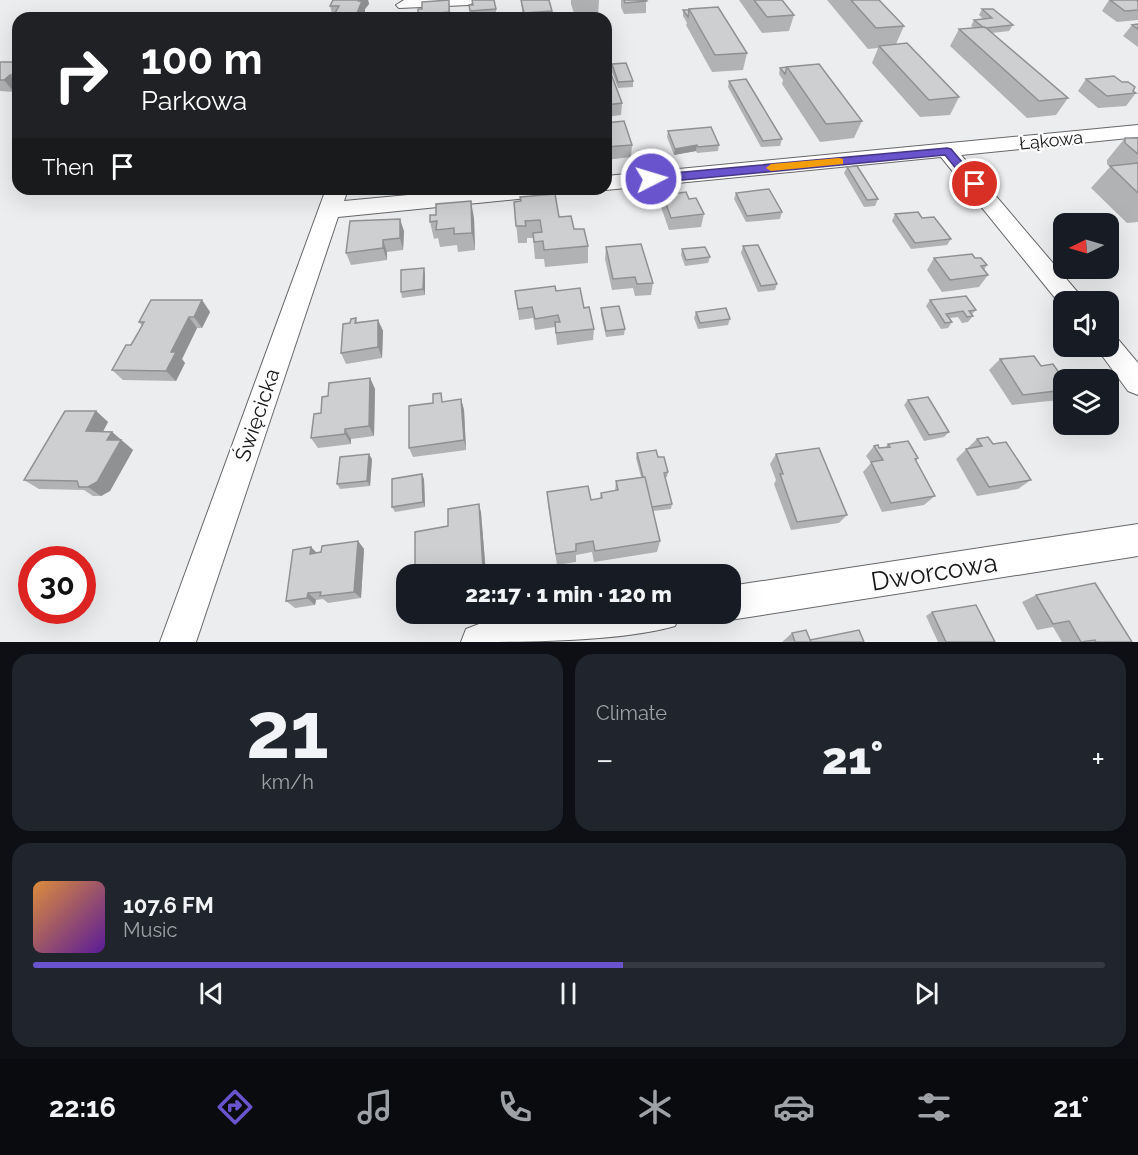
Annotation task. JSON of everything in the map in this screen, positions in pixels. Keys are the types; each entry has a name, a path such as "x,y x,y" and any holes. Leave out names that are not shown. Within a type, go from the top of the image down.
{"street":[{"path":"403,8 469,0"},
{"name":"Łąkowa","path":"612,182 1138,131"},
{"path":"947,151 1062,291"},
{"path":"333,199 419,195"},
{"name":"Święcicka","path":"178,642 333,199"},
{"path":"1117,357 1138,383"},
{"name":"Dworcowa","path":"741,601 1138,540"},
{"path":"479,642 597,624"}],"building":[{"path":"333,0 362,1 357,12 336,12 339,6 330,6"},
{"path":"449,0 449,12 418,12 418,9 422,9 422,2"},
{"path":"472,0 494,0 496,9 470,11 469,5 473,5"},
{"path":"521,0 549,0 552,11 538,12 524,12"},
{"path":"624,0 646,0 647,1 625,3"},
{"path":"754,0 782,0 794,15 767,17"},
{"path":"851,0 879,0 904,26 876,28"},
{"path":"1110,0 1136,0 1138,10 1125,11"},
{"path":"718,7 747,53 715,55 689,9"},
{"path":"982,9 993,9 1013,25 983,27 974,20 992,18"},
{"path":"985,27 1068,98 1039,101 959,29"},
{"path":"907,43 959,97 929,100 879,46"},
{"path":"0,62 12,62 12,75 0,80"},
{"path":"626,63 633,81 618,82 612,64"},
{"path":"819,64 862,121 826,124 787,67"},
{"path":"787,67 785,74 780,68"},
{"path":"612,76 622,103 612,104"},
{"path":"1114,76 1135,87 1133,91 1136,93 1107,96 1086,79"},
{"path":"746,79 782,139 763,141 729,81"},
{"path":"624,121 632,145 612,147 612,122"},
{"path":"711,127 719,145 698,147 697,145 675,149 668,131"},
{"path":"1125,138 1138,138 1138,154 1125,143"},
{"path":"1138,163 1138,193 1110,166"},
{"path":"857,166 878,199 867,200 847,167"},
{"path":"769,189 782,212 747,216 736,193"},
{"path":"686,192 689,199 696,198 704,214 671,218 663,195"},
{"path":"555,195 559,217 571,216 574,229 584,229 588,246 544,250 543,241 534,242 533,233 542,232 540,220 525,221 526,226 516,226 514,202 521,201 520,197"},
{"path":"471,201 472,233 454,234 454,228 436,230 437,221 430,222 430,215 436,215 436,204"},
{"path":"918,212 922,218 934,217 951,239 915,243 895,214"},
{"path":"400,219 400,238 383,240 383,248 346,253 350,221"},
{"path":"641,244 653,283 637,284 635,277 613,279 606,247"},
{"path":"758,245 777,284 761,286 743,246"},
{"path":"705,247 710,257 686,260 682,249"},
{"path":"972,254 975,258 981,258 987,265 981,266 988,275 950,280 934,258"},
{"path":"424,268 423,289 401,292 401,270"},
{"path":"555,286 556,291 580,288 584,308 589,307 594,329 556,333 555,322 560,322 558,315 535,319 532,307 518,309 515,291"},
{"path":"966,296 976,310 969,311 973,316 967,317 963,311 946,314 952,322 945,323 930,300"},
{"path":"151,300 202,300 194,317 189,317 171,352 176,352 166,371 112,370 126,345 131,345 138,333 144,322 139,322"},
{"path":"619,306 625,329 606,331 601,308"},
{"path":"726,308 730,319 700,323 696,312"},
{"path":"356,318 355,323 378,320 378,347 341,353 343,324 350,323 351,319"},
{"path":"1034,356 1041,366 1053,364 1056,369 1053,369 1053,391 1023,395 1000,359"},
{"path":"370,378 369,426 345,429 345,434 311,438 314,414 321,413 322,397 328,396 329,383"},
{"path":"441,393 442,402 461,399 464,440 409,448 409,406 433,403 433,394"},
{"path":"928,397 949,432 929,435 908,400"},
{"path":"65,411 96,411 86,431 112,432 107,440 121,440 97,482 88,487 79,487 77,481 24,480"},
{"path":"988,437 993,444 1006,442 1031,480 989,487 966,449 982,446 977,439"},
{"path":"908,441 935,496 891,503 871,462 883,460 874,446 890,447 888,444"},
{"path":"819,448 847,515 797,522 780,474 783,474 776,454"},
{"path":"656,450 658,457 664,457 668,472 664,473 672,504 652,507 637,453"},
{"path":"369,454 367,481 337,484 340,457"},
{"path":"422,474 423,502 392,507 392,479"},
{"path":"645,477 660,541 595,551 593,541 576,544 576,551 556,554 547,492 588,486 591,500 602,498 601,493 618,490 616,481"},
{"path":"479,504 483,564 415,564 415,532 448,526 448,509"},
{"path":"358,541 354,592 320,596 321,592 308,593 307,598 286,601 293,550 311,547 310,554 321,552 322,546"},
{"path":"1095,583 1132,642 1096,642 1095,640 1081,642 1069,621 1053,624 1036,595"},
{"path":"976,605 995,642 946,642 932,612"},
{"path":"806,630 811,642 795,642 792,633"},
{"path":"859,630 864,642 811,642 810,640"}],"slow traffic":[{"path":"771,168 839,161"}],"route":[{"path":"651,179 947,151 975,184"}]}
